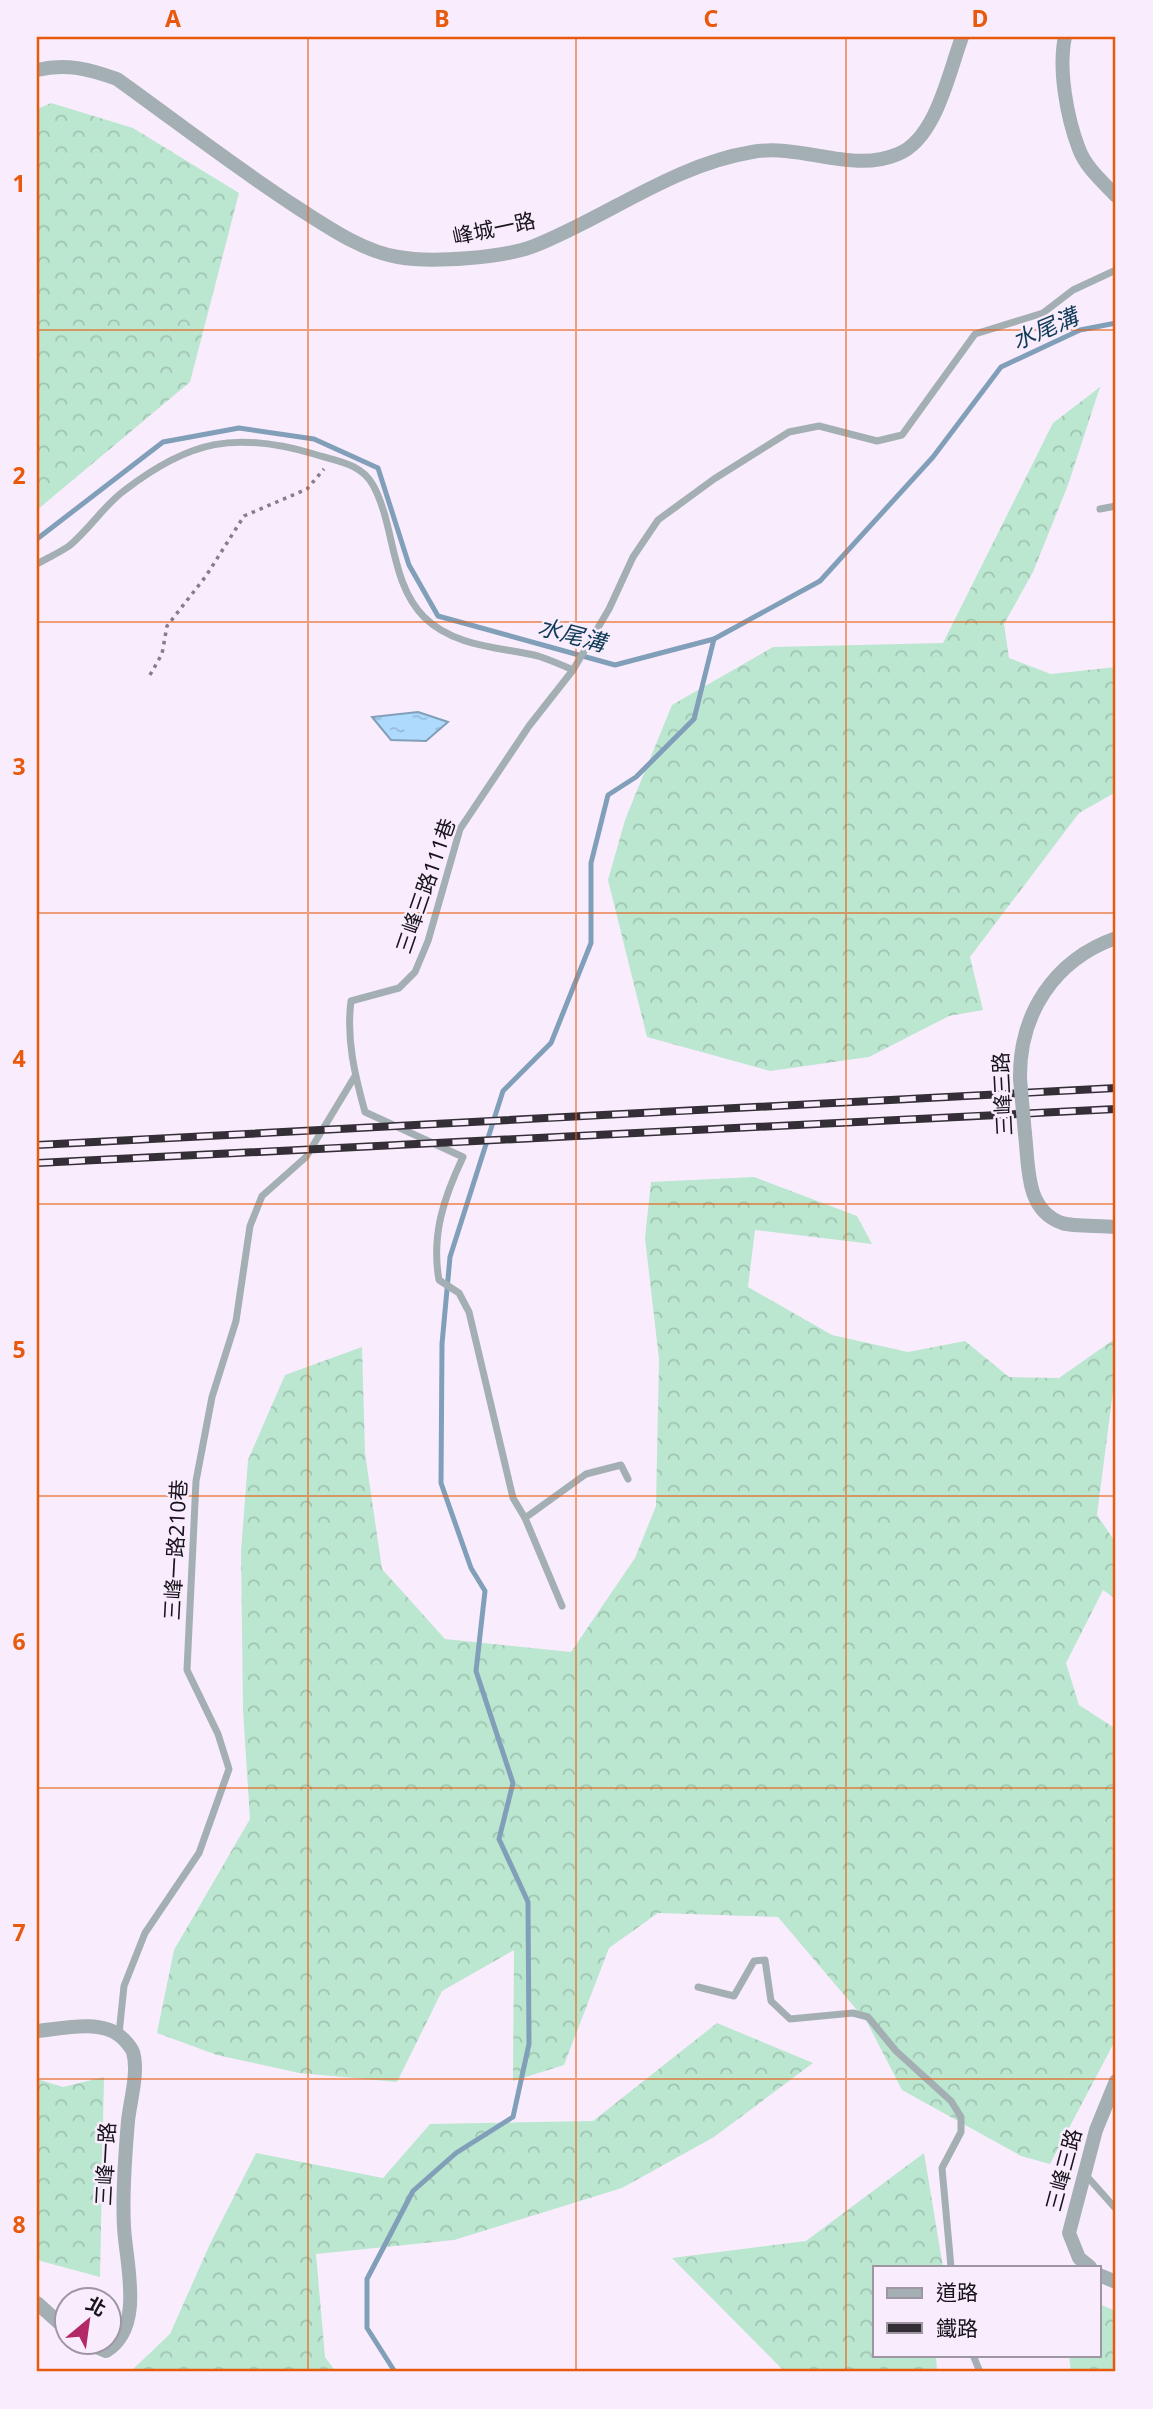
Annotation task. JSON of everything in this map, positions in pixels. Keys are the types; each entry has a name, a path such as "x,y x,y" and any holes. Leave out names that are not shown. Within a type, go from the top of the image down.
{"street":[{"name":"峰城一路","path":"37,70 56,65 87,68 117,79 270,190 329,227 358,243 395,257 442,261 531,247 709,162 752,152 781,149 862,163 900,154 930,126 962,37"},
{"path":"1065,37 1069,110 1080,150 1096,176 1116,196"},
{"name":"三峰三路","path":"1116,938 1068,965 1052,981 1034,1007 1019,1052 1032,1194 1045,1213 1064,1224 1116,1227"},
{"path":"37,2031 99,2027 119,2034"},
{"name":"三峰一路","path":"119,2034 132,2051 134,2067 128,2123 124,2227 129,2271 127,2328 122,2337"},
{"name":"三峰三路","path":"1089,2266 1079,2258 1069,2233 1096,2130 1116,2081"},
{"path":"37,2302 52,2316"}],"lane":[{"name":"三峰三路111巷","path":"562,1606 525,1518 513,1499 469,1312 458,1293 439,1280 435,1258 438,1218 463,1157 365,1112 355,1076 348,1023 351,1001 399,988 415,972 428,940 460,829 491,779 574,668 633,557 659,520 713,480 789,432 819,426 877,441 902,435 975,334 1043,313 1073,290 1116,270"},
{"path":"37,564 69,546 124,490 188,452 220,442 246,440 284,446 360,468 373,485 405,588 423,616 444,632 475,644 542,657 574,668"},
{"path":"1100,509 1116,506"},
{"name":"三峰一路210巷","path":"119,2034 124,1986 145,1933 199,1853 229,1769 218,1734 187,1670 196,1481 212,1397 236,1321 250,1226 262,1196 306,1157 355,1076"},
{"path":"525,1518 586,1474 621,1465 628,1479"},
{"path":"698,1987 734,1996 754,1961 765,1960 771,2001 790,2019 853,2013 868,2018 896,2051 951,2101 961,2117 961,2132 942,2168 951,2266"},
{"path":"1084,2173 1116,2209"}],"path":[{"path":"150,675 162,654 167,626 206,576 244,516 307,489 332,460"}],"green space":[{"path":"51,103 133,128 239,193 190,382 37,510 37,109"},
{"path":"1100,387 1068,485 1033,572 1004,624 1009,658 1051,674 1116,667 1116,792 1079,813 970,957 983,1010 949,1016 869,1057 770,1071 647,1037 608,880 625,820 672,705 773,647 943,643 1053,423"},
{"path":"754,1177 857,1216 872,1244 755,1230 748,1287 832,1335 908,1352 965,1341 1009,1377 1059,1378 1116,1338 1116,1368 1097,1515 1116,1543 1116,1599 1103,1590 1066,1663 1079,1705 1116,1729 1116,2039 1050,2164 1021,2156 902,2090 867,2022 778,1917 658,1913 609,1948 564,2065 513,2081 514,1950 442,1991 397,2082 299,2073 217,2055 157,2033 174,1950 250,1819 243,1710 241,1552 248,1460 285,1375 362,1347 365,1453 382,1569 445,1639 571,1652 635,1558 656,1506 659,1359 645,1238 651,1182"},
{"path":"717,2023 813,2063 714,2137 622,2188 454,2240 316,2254 325,2357 336,2372 130,2372 170,2334 210,2244 256,2153 383,2178 430,2124 593,2121"},
{"path":"104,2077 100,2277 37,2260 37,2079 63,2087"},
{"path":"924,2153 943,2266 873,2266 873,2356 936,2356 937,2372 785,2372 672,2258 806,2241"},
{"path":"1100,2304 1116,2311 1116,2372 1071,2372 1069,2356 1100,2356"}],"water":[{"path":"418,712 448,722 426,741 391,740 372,717"}],"waterway":[{"name":"水尾溝","path":"37,539 163,442 239,428 314,439 378,468 409,565 438,616 615,665 714,639 820,581 933,457 1001,367 1080,330 1116,323"},
{"path":"395,2372 367,2328 367,2279 413,2191 456,2153 513,2117 529,2044 528,1902 499,1839 513,1783 476,1671 485,1591 471,1568 441,1483 442,1344 450,1257 503,1091 551,1043 591,943 591,863 608,795 636,777 694,719 714,639"}],"railway":[{"path":"37,1145 1116,1088"},
{"path":"37,1163 1116,1109"}]}
